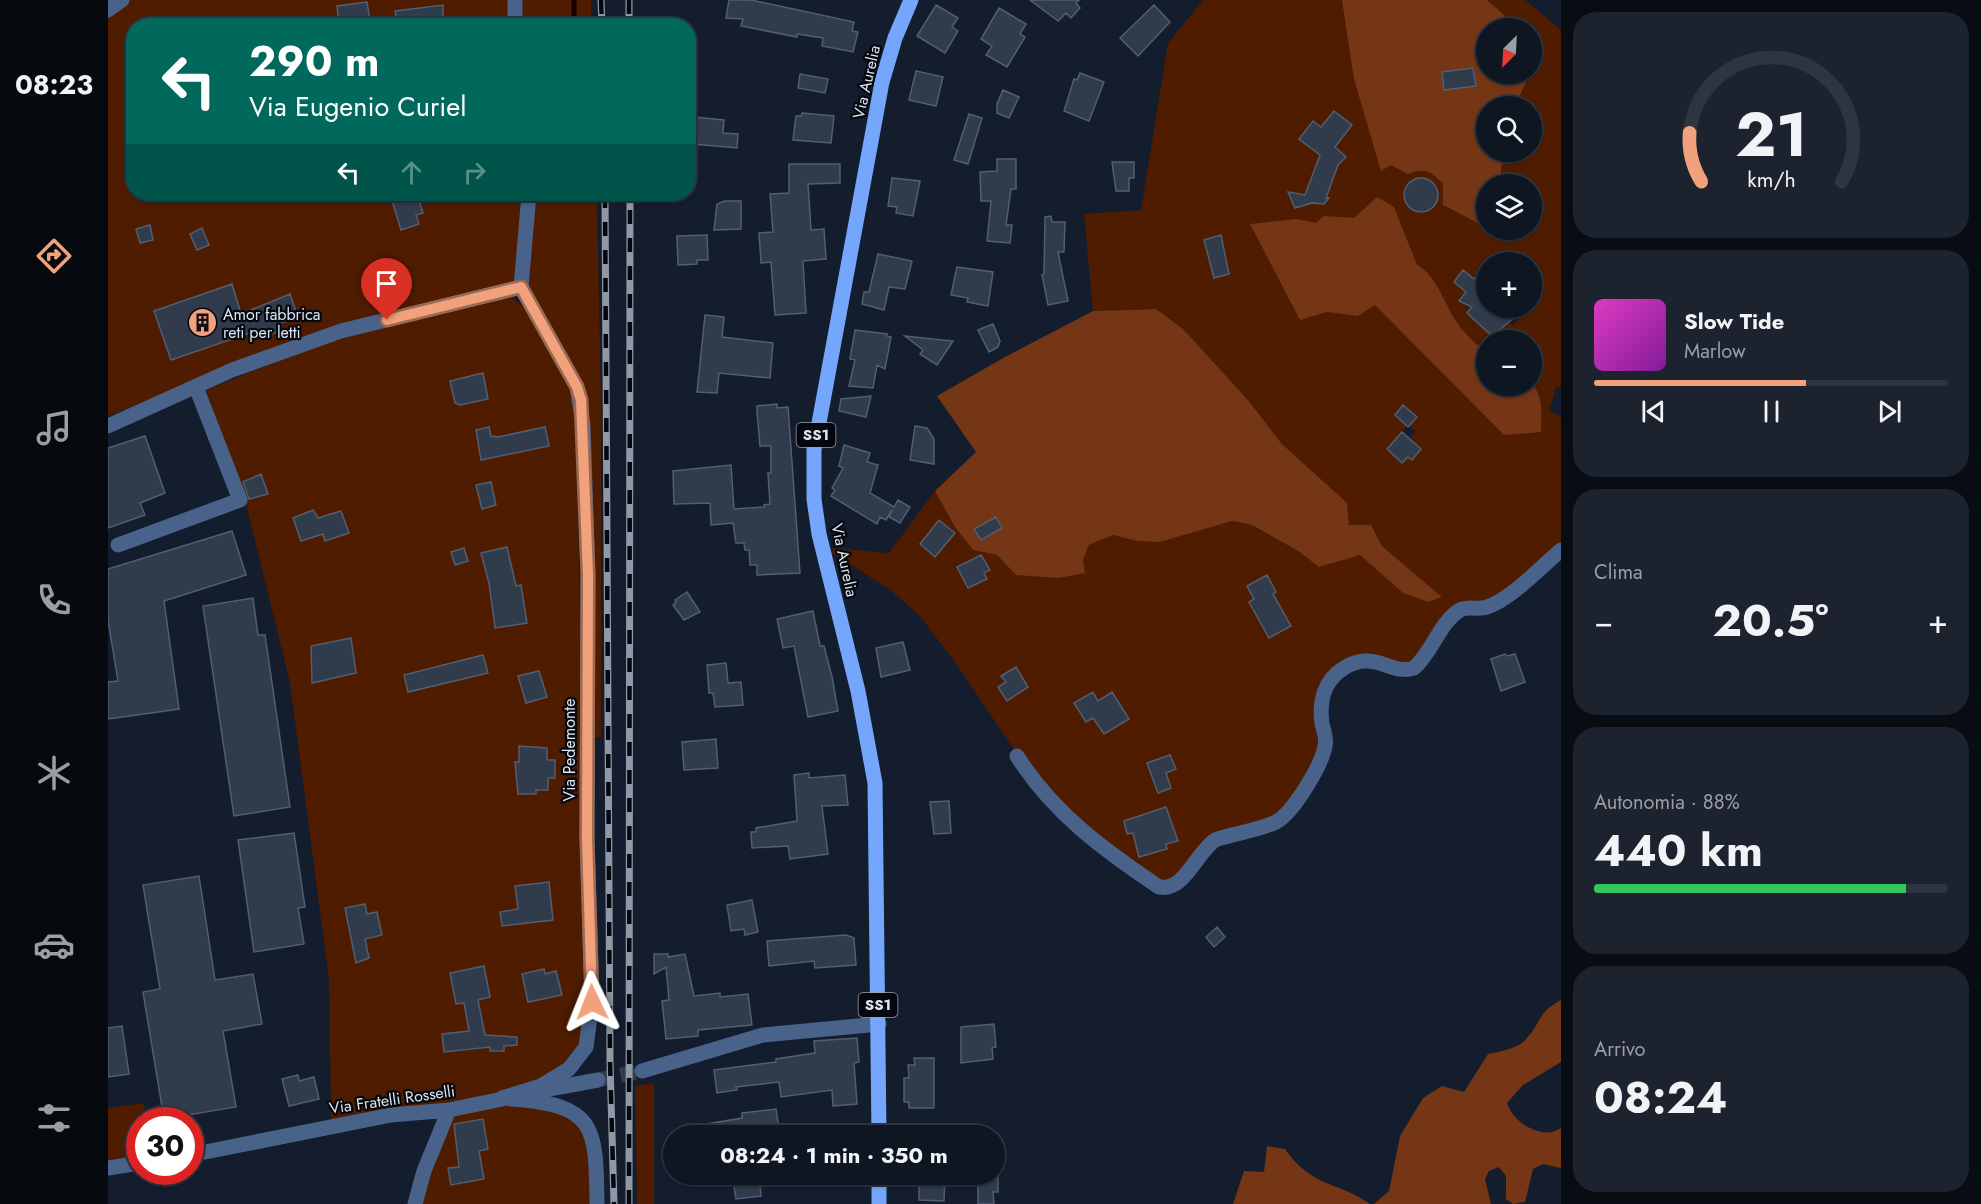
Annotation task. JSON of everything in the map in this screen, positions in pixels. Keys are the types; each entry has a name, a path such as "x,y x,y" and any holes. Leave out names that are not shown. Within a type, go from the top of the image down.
{"main road":[{"name":"Via Aurelia","path":"879,1125 878,875 873,764 819,534 814,499 814,450 882,82 895,38 911,0"},
{"path":"879,1185 879,1204"}],"street":[{"path":"108,10 122,0"},
{"path":"515,0 515,18"},
{"path":"108,426 232,370 341,331 521,287 528,201"},
{"name":"Via Pedemonte","path":"502,1098 541,1086 569,1069 586,1047 592,1002 587,838 588,575 581,400 577,387 521,287"},
{"path":"118,545 240,500 196,387"},
{"path":"1017,756 1048,800 1097,844 1158,887 1165,888 1177,884 1207,845 1215,840 1275,822 1287,814 1319,762 1326,745 1322,698 1334,675 1347,666 1370,660 1398,668 1414,668 1424,660 1452,617 1462,609 1488,607 1510,593 1561,550"},
{"path":"642,1071 764,1035 879,1024"},
{"name":"Via Fratelli Rosselli","path":"204,1152 391,1115 449,1110 598,1080"},
{"path":"502,1098 543,1101 575,1114 588,1124 593,1140 597,1204"},
{"path":"415,1204 424,1171 449,1110"},
{"path":"108,1168 126,1165"}],"shaded area":[{"path":"126,0 512,0 512,18 126,18 126,201 525,201 519,285 340,329 108,416 108,13"},
{"path":"519,0 591,0 591,18 519,18"},
{"path":"1203,0 1525,0 1561,30 1561,387 1556,387 1549,411 1561,417 1561,552 1510,593 1462,609 1411,670 1359,662 1322,698 1326,745 1277,821 1215,840 1165,888 1048,800 957,665 920,616 889,589 832,553 833,548 889,553 935,491 955,527 973,550 997,555 1016,575 1084,573 1083,560 1089,545 1113,535 1137,541 1160,542 1232,521 1251,525 1298,551 1319,567 1360,554 1403,593 1441,596 1382,546 1371,525 1349,525 1346,503 1282,444 1248,400 1156,309 1093,311 1084,214 1141,210 1168,43","holes":["1334,111 1352,125 1335,146 1346,157 1336,167 1299,139 1312,121 1321,127","1317,163 1336,170 1324,204 1312,203 1289,192 1305,195","1417,178 1428,179 1438,191 1436,202 1424,212 1409,208 1403,198 1405,187","1221,235 1228,274 1214,278 1204,240","1476,252 1542,252 1542,318 1518,318 1513,325 1508,322 1499,330 1542,330 1542,396 1476,396 1476,330 1486,330 1479,323 1482,318 1476,318 1476,302 1470,309 1460,301 1466,292 1454,282 1463,270 1474,279 1476,277","1403,405 1417,417 1409,426 1416,431 1410,438 1421,449 1412,459 1408,457 1402,463 1387,449 1393,442 1397,445 1406,435 1402,432 1407,426 1395,415","983,557 989,570 984,573 987,579 968,588 957,567 975,558 976,561","1267,576 1276,592 1273,594 1290,627 1269,638 1249,602 1254,599","1016,667 1028,687 1007,700 999,687 1006,682 1002,676","1093,692 1098,701 1128,719 1104,734 1093,718 1086,722 1075,703","1170,755 1175,770 1152,778 1147,763","1168,814 1178,840 1139,856 1132,833 1127,834 1124,821"]},
{"path":"1342,0 1487,0 1504,15 1503,18 1476,18 1476,84 1525,84 1520,96 1476,96 1476,162 1504,162 1501,174 1476,174 1476,222 1443,205 1443,184 1435,176 1423,171 1408,174 1391,165 1381,171 1354,79"},
{"path":"1377,197 1394,207 1417,265 1424,269 1434,281 1454,318 1476,344 1476,396 1538,396 1541,406 1541,432 1504,435 1375,305 1358,316 1327,312 1300,320 1250,224 1297,219 1316,223 1324,216 1354,218"},
{"path":"532,201 597,201 601,404 601,737 591,737 592,574 587,404 584,385 526,285"},
{"path":"508,295 531,313 576,400 587,1001 583,1036 576,1055 558,1070 532,1083 499,1094 462,1102 331,1122 329,980 290,683 247,508 206,390 342,335"},
{"path":"1156,309 1183,329 1248,400 1282,444 1347,503 1349,525 1371,525 1382,546 1442,597 1428,602 1403,593 1360,555 1319,567 1298,551 1252,525 1232,521 1160,542 1137,541 1113,535 1089,545 1083,560 1085,573 1059,578 1016,575 997,555 973,550 955,527 935,491 976,452 937,396 1093,311"},
{"path":"1561,1000 1561,1062 1523,1085 1507,1103 1515,1117 1530,1128 1546,1132 1561,1128 1561,1168 1543,1164 1533,1169 1525,1202 1513,1204 1506,1199 1506,1176 1499,1167 1489,1171 1485,1179 1491,1204 1374,1204 1389,1191 1400,1136 1423,1098 1442,1086 1464,1092 1488,1054 1519,1045 1532,1032 1543,1013"},
{"path":"654,1083 654,1204 637,1204 635,1086"},
{"path":"503,1102 542,1105 584,1126 593,1204 418,1204 452,1113"},
{"path":"144,1103 144,1107 126,1107 126,1161 108,1163 108,1108"},
{"path":"1267,1146 1285,1149 1305,1171 1370,1204 1233,1204 1244,1171 1264,1172"}],"building":[{"path":"729,0 751,0 854,22 852,31 858,32 853,52 822,46 823,38 797,34 797,37 741,26 743,19 726,18"},
{"path":"1030,0 1079,0 1076,3 1080,8 1071,18 1066,13 1058,21"},
{"path":"367,2 370,18 338,18 337,6"},
{"path":"443,5 443,18 396,18 395,11"},
{"path":"936,5 958,18 952,27 958,31 945,53 917,36"},
{"path":"1154,5 1170,22 1138,56 1120,38"},
{"path":"999,8 1026,24 1020,34 1025,37 1007,67 986,55 992,46 981,39"},
{"path":"1473,68 1476,86 1444,90 1442,72"},
{"path":"916,71 943,77 936,106 909,100"},
{"path":"1080,73 1104,82 1089,121 1064,111 1074,79 1077,80"},
{"path":"800,74 828,79 825,93 798,88"},
{"path":"1003,90 1019,97 1009,118 997,113 997,104"},
{"path":"1334,111 1352,125 1335,147 1346,157 1338,165 1326,198 1329,198 1324,204 1312,203 1295,208 1288,192 1305,195 1320,155 1299,139 1313,121 1321,127"},
{"path":"802,113 834,116 831,143 793,140 796,116 801,116"},
{"path":"969,114 982,118 968,164 954,160"},
{"path":"696,117 724,120 723,133 738,134 737,148 696,144"},
{"path":"997,159 1016,159 1016,189 1011,189 1006,225 1012,225 1010,243 987,241 991,201 981,201 980,172 997,171"},
{"path":"1112,162 1134,162 1134,178 1129,178 1129,191 1116,191"},
{"path":"789,164 840,164 840,183 808,184 811,230 824,229 826,259 803,261 806,313 775,315 771,262 761,263 759,233 773,232 770,194 789,193"},
{"path":"892,178 920,181 913,216 896,213 897,207 888,206"},
{"path":"1421,178 1433,183 1438,195 1433,207 1421,212 1409,207 1404,195 1409,183"},
{"path":"392,201 419,201 423,213 416,215 419,224 401,230"},
{"path":"725,201 741,201 741,229 714,230 717,204"},
{"path":"1051,216 1052,222 1065,222 1064,252 1058,252 1068,301 1048,305 1042,275 1044,274 1045,217"},
{"path":"150,225 153,240 140,243 136,229"},
{"path":"202,228 209,245 197,250 190,234"},
{"path":"707,235 708,260 697,260 697,264 678,265 677,236"},
{"path":"1221,235 1229,274 1214,278 1204,240"},
{"path":"878,254 912,261 905,289 889,287 884,310 862,304 864,292 869,292"},
{"path":"957,267 993,272 988,306 967,302 968,298 951,295"},
{"path":"1463,270 1474,279 1476,277 1476,318 1514,318 1499,330 1485,330 1467,313 1472,307 1459,301 1466,292 1454,282"},
{"name":"Amor fabbrica reti per letti","path":"232,284 241,314 290,294 297,314 292,316 293,319 277,324 280,331 266,336 264,328 171,360 154,311"},
{"path":"705,315 724,317 722,337 773,343 770,378 719,373 717,393 697,392"},
{"path":"993,324 1000,341 998,347 989,352 978,330"},
{"path":"855,330 887,334 891,337 885,369 877,365 873,388 849,386 855,360 850,359"},
{"path":"905,336 953,341 937,365 920,354 923,350"},
{"path":"483,373 488,399 460,405 455,403 450,381"},
{"path":"871,396 866,417 839,411 841,399"},
{"path":"777,404 777,408 788,407 800,573 757,575 757,565 750,565 749,550 745,550 744,543 736,543 733,523 711,525 710,503 674,504 673,471 731,465 734,509 764,507 770,504 768,473 771,473 771,446 760,446 757,406"},
{"path":"1403,405 1417,417 1408,427 1395,415"},
{"path":"915,426 927,428 934,439 934,464 910,460"},
{"path":"489,427 491,436 498,437 545,427 549,446 481,460 476,430"},
{"path":"1402,432 1421,449 1412,460 1408,457 1402,463 1387,449"},
{"path":"145,436 165,493 140,503 145,515 108,528 108,448"},
{"path":"844,445 870,453 867,462 878,465 870,493 894,507 898,500 910,507 900,523 889,517 892,510 886,520 880,517 877,524 831,496 835,490 832,488 843,468 839,466"},
{"path":"261,474 268,494 249,499 243,482"},
{"path":"491,482 496,505 482,509 476,485"},
{"path":"313,510 318,518 341,511 349,533 325,541 323,534 301,541 293,518"},
{"path":"996,517 1002,528 981,540 974,529"},
{"path":"939,520 955,533 935,557 920,544"},
{"path":"232,531 246,575 164,601 179,709 108,719 108,682 118,681 108,620 108,569"},
{"path":"507,547 516,586 521,585 527,623 495,628 489,583 481,553"},
{"path":"464,548 468,561 455,565 451,552"},
{"path":"981,555 990,570 984,573 987,579 968,588 957,567"},
{"path":"1267,575 1276,592 1273,594 1291,626 1269,638 1249,602 1254,599 1247,586"},
{"path":"687,592 700,612 684,620 673,605 675,600"},
{"path":"253,598 258,635 265,635 290,807 234,816 203,606"},
{"path":"813,611 820,646 824,646 832,677 838,711 808,717 794,646 783,648 777,619"},
{"path":"351,638 356,673 312,683 311,646"},
{"path":"903,642 910,670 881,677 876,648"},
{"path":"1505,654 1507,656 1515,654 1525,682 1501,691 1491,659"},
{"path":"483,655 488,673 408,692 404,675"},
{"path":"726,663 728,683 741,682 743,705 715,707 713,693 709,693 707,665"},
{"path":"1016,667 1028,687 1007,701 998,687 1006,682 1001,676"},
{"path":"539,671 547,697 526,703 518,676"},
{"path":"1093,692 1098,701 1112,692 1129,719 1104,734 1093,718 1086,722 1074,703"},
{"path":"716,739 718,768 684,770 682,742"},
{"path":"519,746 547,748 547,760 555,760 555,778 548,778 548,790 536,790 536,794 518,794 515,762 519,762"},
{"path":"1170,755 1176,769 1166,773 1171,788 1158,793 1147,763"},
{"path":"809,773 809,778 845,775 848,805 822,806 828,854 790,859 788,846 752,848 751,832 756,832 756,828 797,821 794,775"},
{"path":"949,801 951,833 934,834 930,802"},
{"path":"1166,807 1178,841 1166,844 1167,849 1139,857 1133,833 1127,834 1124,821"},
{"path":"294,833 305,907 298,908 304,944 254,952 238,840"},
{"path":"199,876 215,980 253,974 262,1024 223,1031 236,1107 204,1112 204,1107 162,1107 143,992 160,989 143,885"},
{"path":"549,882 553,920 502,926 500,912 518,909 515,886"},
{"path":"752,900 758,932 745,935 744,929 731,931 727,905"},
{"path":"365,904 367,914 377,912 382,935 365,939 369,958 356,963 345,908"},
{"path":"1217,927 1225,937 1214,947 1206,937"},
{"path":"846,935 854,938 856,965 815,968 814,961 769,966 767,941"},
{"path":"654,954 668,954 668,957 685,954 694,996 720,993 720,997 748,994 752,1025 698,1030 698,1036 666,1039 662,1001 669,1000 666,967 654,974"},
{"path":"484,966 490,997 478,1000 485,1035 517,1037 517,1045 504,1046 504,1051 490,1051 490,1047 444,1052 442,1034 469,1031 464,1003 456,1004 450,973"},
{"path":"544,969 545,974 556,971 562,995 528,1002 522,974"},
{"path":"994,1024 996,1047 992,1048 993,1059 961,1063 961,1027"},
{"path":"122,1026 129,1074 108,1077 108,1028"},
{"path":"857,1038 859,1062 854,1063 857,1104 833,1106 832,1090 781,1097 779,1082 736,1087 737,1090 717,1093 714,1070 776,1062 776,1059 815,1053 814,1041"},
{"path":"914,1058 934,1058 934,1108 909,1108 909,1102 904,1102 904,1078 909,1078 908,1065 915,1065"},
{"path":"298,1075 299,1081 314,1077 319,1099 289,1106 282,1079"},
{"path":"776,1109 778,1125 701,1125 742,1118 742,1113"},
{"path":"483,1119 488,1149 479,1151 484,1179 451,1185 448,1168 459,1167 454,1124"},
{"path":"734,1185 760,1185 761,1196 736,1199"},
{"path":"919,1185 945,1185 944,1201 919,1200"},
{"path":"978,1185 998,1185 998,1192 993,1192 994,1204 978,1204"}],"waterway":[{"path":"574,0 574,18"}],"tunnel":[{"path":"598,1080 642,1071"}],"railway":[{"path":"601,0 602,18"},
{"path":"629,0 629,18"},
{"path":"605,201 610,1062 614,1204"},
{"path":"629,1204 630,201"}],"place":[{"name":"Amor fabbrica reti per letti","path":"202,323"}],"route":[{"path":"387,320 521,287 577,387 581,400 588,575 587,838 592,1002"}]}
